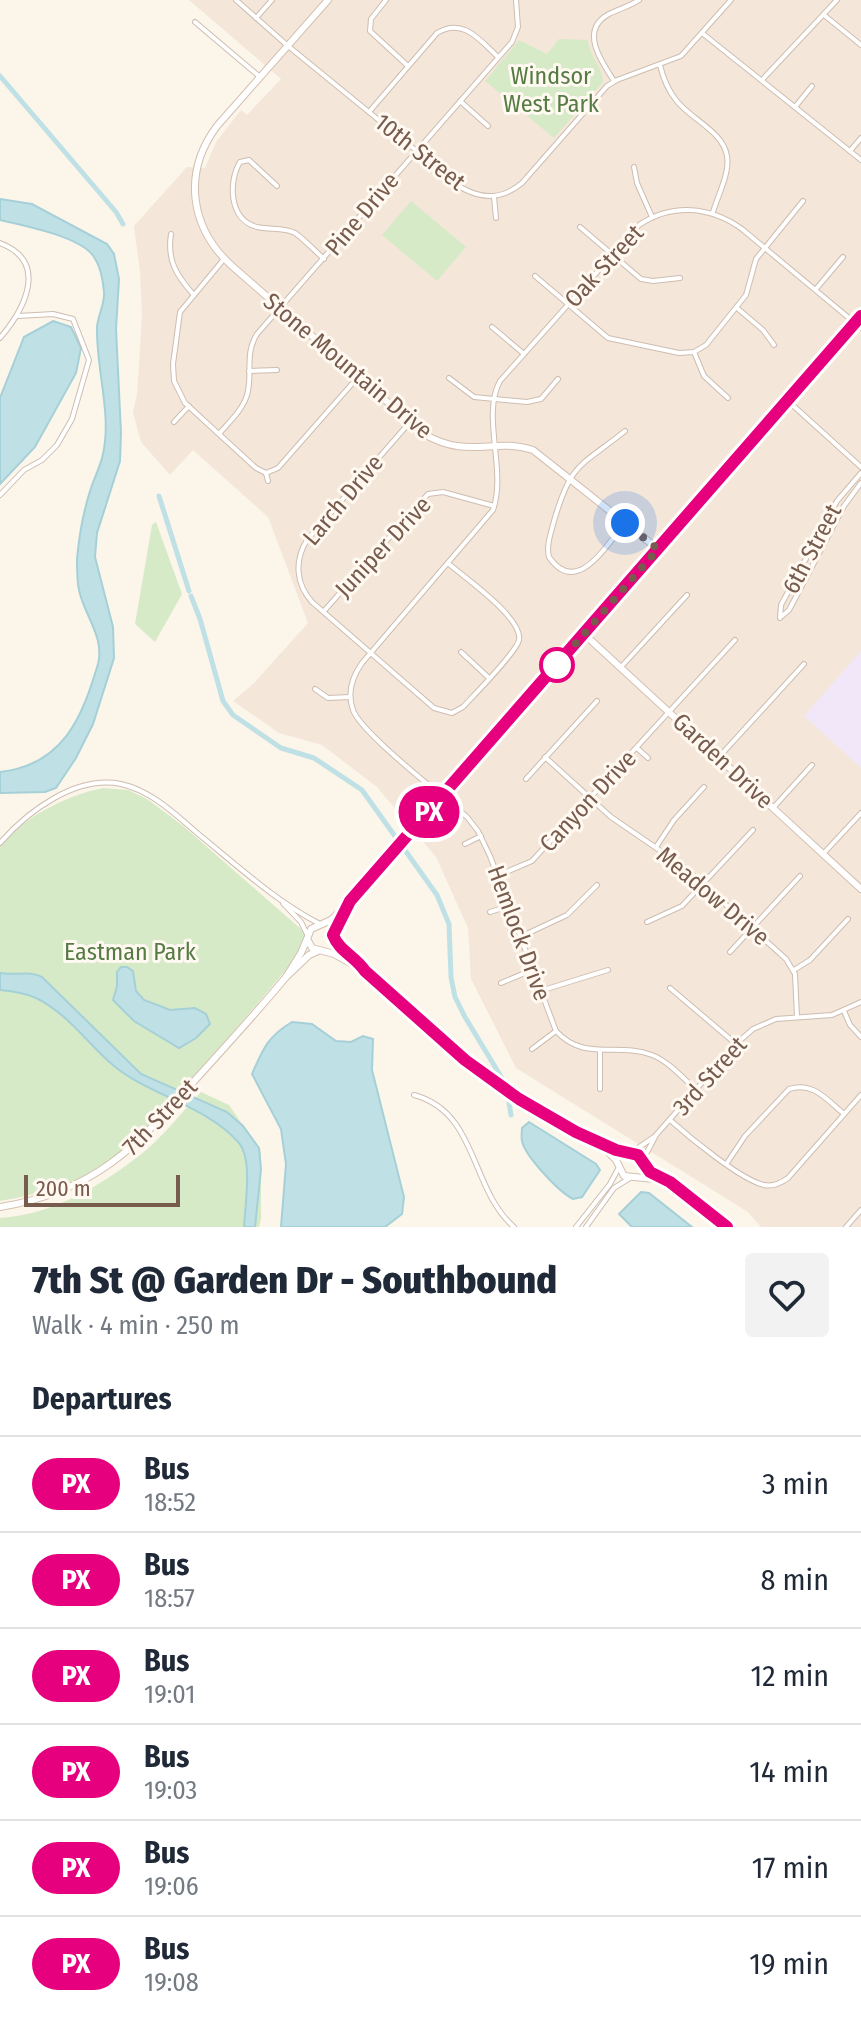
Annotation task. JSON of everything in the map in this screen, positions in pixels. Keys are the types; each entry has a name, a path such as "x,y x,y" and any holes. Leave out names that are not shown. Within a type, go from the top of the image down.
{"street":[{"name":"10th Street","path":"236,0 467,191 494,197 508,193 522,183 614,81 681,56 731,0"},
{"path":"256,18 272,0"},
{"name":"Stone Mountain Drive","path":"328,0 227,114 205,144 194,183 202,227 224,259 424,434 449,445 470,449 518,446 533,450 658,549"},
{"path":"369,26 386,0"},
{"name":"Pine Drive","path":"219,434 242,406 248,391 249,354 253,340 512,42 518,27 516,0"},
{"path":"614,81 595,49 595,31 608,14 639,0"},
{"path":"762,80 837,0"},
{"path":"824,15 861,45"},
{"path":"195,22 260,77"},
{"path":"362,26 369,26"},
{"path":"369,26 375,37 408,66"},
{"path":"369,112 437,33 452,26 470,31 498,57"},
{"path":"702,33 861,160"},
{"path":"660,65 665,83 677,102 718,138 726,153 725,174 713,213 732,222 858,325"},
{"path":"795,107 812,86"},
{"path":"460,101 488,126"},
{"path":"850,151 861,138"},
{"path":"277,186 249,160 240,162 234,176 233,190 241,217 254,226 295,233 324,259"},
{"path":"634,167 637,183 652,217"},
{"path":"494,197 496,218"},
{"path":"535,276 611,339 679,353 694,352 706,345 737,308 748,292 753,265 803,201"},
{"name":"Oak Street","path":"494,400 500,381 631,232 652,217 687,209 713,213"},
{"path":"580,227 641,279 680,278"},
{"path":"171,234 169,253 174,269 193,294"},
{"path":"0,243 10,247 24,261 30,280 27,297 18,316 0,338"},
{"path":"816,289 843,257"},
{"path":"224,259 193,294 177,319 173,364 176,386 189,406 256,468 266,473 278,468 358,377"},
{"path":"737,308 763,330 774,345"},
{"path":"0,495 24,470 42,460 57,445 72,419 89,360 73,319 53,314 18,316"},
{"path":"308,937 314,927 322,925 350,901 443,797 858,325 861,316"},
{"path":"492,327 524,354"},
{"path":"694,352 704,376 728,398"},
{"path":"249,371 277,370"},
{"path":"449,378 467,393 494,400 534,401 541,399 558,379"},
{"path":"315,689 325,697 350,697 354,675 485,522 494,506 498,489 494,400"},
{"path":"788,401 861,467"},
{"path":"174,422 189,406"},
{"name":"Larch Drive","path":"410,422 302,549 298,571 307,597 441,711 452,713 460,710 517,645 517,627 513,620 449,564"},
{"path":"625,431 581,462 569,478 548,542 549,557 554,565 570,573 586,568 625,523"},
{"path":"266,473 268,481"},
{"name":"6th Street","path":"861,473 837,501 781,605 780,618 789,610 844,506 861,483"},
{"name":"Juniper Drive","path":"323,611 428,494 443,492 494,506"},
{"path":"621,667 687,595"},
{"name":"Garden Drive","path":"584,634 861,889"},
{"name":"Canyon Drive","path":"497,876 532,861 735,640"},
{"path":"461,652 489,678"},
{"path":"719,757 804,664"},
{"name":"Hemlock Drive","path":"350,697 361,724 467,817 481,836 556,1031 574,1046 600,1052 652,1055 696,1090"},
{"path":"526,779 597,701"},
{"path":"637,748 648,758"},
{"name":"Meadow Drive","path":"545,757 611,817 704,884 786,959 794,970"},
{"path":"773,808 812,765"},
{"path":"0,843 26,817 56,798 93,783 120,784 154,798 282,902 301,922 312,948 365,971"},
{"path":"656,847 674,820 704,787"},
{"path":"823,854 861,813"},
{"path":"647,922 682,906 753,830"},
{"path":"465,844 481,836"},
{"path":"730,952 800,876"},
{"path":"520,937 567,915 597,885"},
{"path":"321,951 331,946 350,901"},
{"path":"282,902 328,928 339,947 480,1072 519,1099 606,1150 624,1176 654,1179 676,1190 727,1227"},
{"path":"490,912 509,906"},
{"path":"797,1017 794,970 810,960 848,919"},
{"name":"7th Street","path":"286,977 308,937"},
{"name":"7th Street","path":"0,1207 42,1198 98,1173 137,1144 286,977 309,955 321,951"},
{"path":"501,983 532,970"},
{"path":"540,991 608,970"},
{"path":"670,988 736,1044"},
{"name":"3rd Street","path":"629,1153 656,1135 744,1036 765,1023 824,1016 844,1011 861,1002"},
{"path":"844,1011 861,1037"},
{"path":"532,1049 556,1031"},
{"path":"600,1052 600,1089"},
{"path":"727,1163 742,1140 789,1089 804,1086 816,1090 844,1114"},
{"path":"414,1095 434,1104 458,1126 472,1150 492,1202 514,1227"},
{"path":"670,1120 700,1146 761,1184 777,1184 788,1178 861,1095"},
{"path":"576,1132 638,1155 650,1172 670,1182 676,1190"},
{"name":"3rd Street","path":"643,1163 656,1135"},
{"path":"576,1227 610,1184 620,1158 629,1153"},
{"path":"586,1227 614,1188 634,1178 642,1171 643,1163"},
{"path":"846,1227 861,1210"}],"shaded area":[{"path":"189,0 861,0 861,1227 761,1227 748,1212 516,1068 471,979 468,928 436,857 377,787 322,745 279,733 233,701 253,684 308,623 268,517 193,450 170,475 141,442 133,412 142,316 134,226 187,167 205,168 216,142 241,110 247,115 281,79"},
{"path":"861,651 861,768 804,716"}],"green space":[{"name":"Windsor West Park","path":"559,39 588,40 603,82 554,138 485,81 519,40 547,54"},
{"path":"411,201 466,247 437,281 382,235"},
{"path":"156,522 182,594 155,642 135,624 152,525"},
{"name":"Eastman Park","path":"103,788 128,790 147,799 182,825 309,936 310,941 203,1067 130,1145 96,1170 70,1182 0,1201 0,845 22,825 47,809 74,796"},
{"path":"201,1092 229,1105 261,1152 259,1227 0,1227 0,1218 20,1216 58,1204 112,1175 152,1144"}],"water":[{"path":"0,199 32,204 107,244 114,254 119,279 116,329 120,461 97,533 95,557 113,627 114,658 93,724 76,758 56,788 45,792 0,793 0,772 22,768 40,760 67,736 85,703 98,664 99,645 79,590 77,559 86,505 105,439 97,327 104,292 98,265 87,250 51,233 0,220"},
{"path":"53,321 71,327 81,348 76,373 35,447 0,484 0,398 24,337"},
{"path":"121,967 133,971 136,991 144,1000 170,1010 195,1008 206,1014 210,1024 196,1038 179,1048 134,1021 113,1000 117,972"},
{"path":"0,973 42,977 141,1074 227,1112 243,1126 259,1148 261,1169 255,1227 244,1227 246,1160 239,1143 226,1130 195,1110 128,1076 47,1004 27,995 0,990"},
{"path":"292,1022 312,1024 336,1041 351,1042 363,1036 373,1039 372,1070 404,1197 402,1214 385,1227 281,1227 286,1164 281,1129 252,1074 267,1044"},
{"path":"529,1122 596,1164 600,1170 582,1197 573,1199 567,1195 543,1173 524,1148 522,1128"},
{"path":"641,1192 649,1193 692,1227 632,1227 619,1214"}],"waterway":[{"path":"0,76 123,224"},
{"path":"159,496 189,591"},
{"path":"191,596 223,701 233,715 281,748 314,758 362,790 437,895 449,924 455,997 503,1080"},
{"path":"509,1103 511,1115"}],"bus line":[{"name":"PX","path":"727,1227 676,1190 670,1182 650,1172 635,1153 616,1150 576,1132 480,1072 339,947 333,935 350,901 861,316"}],"route":[{"path":"557,665 658,549 625,523"}]}
